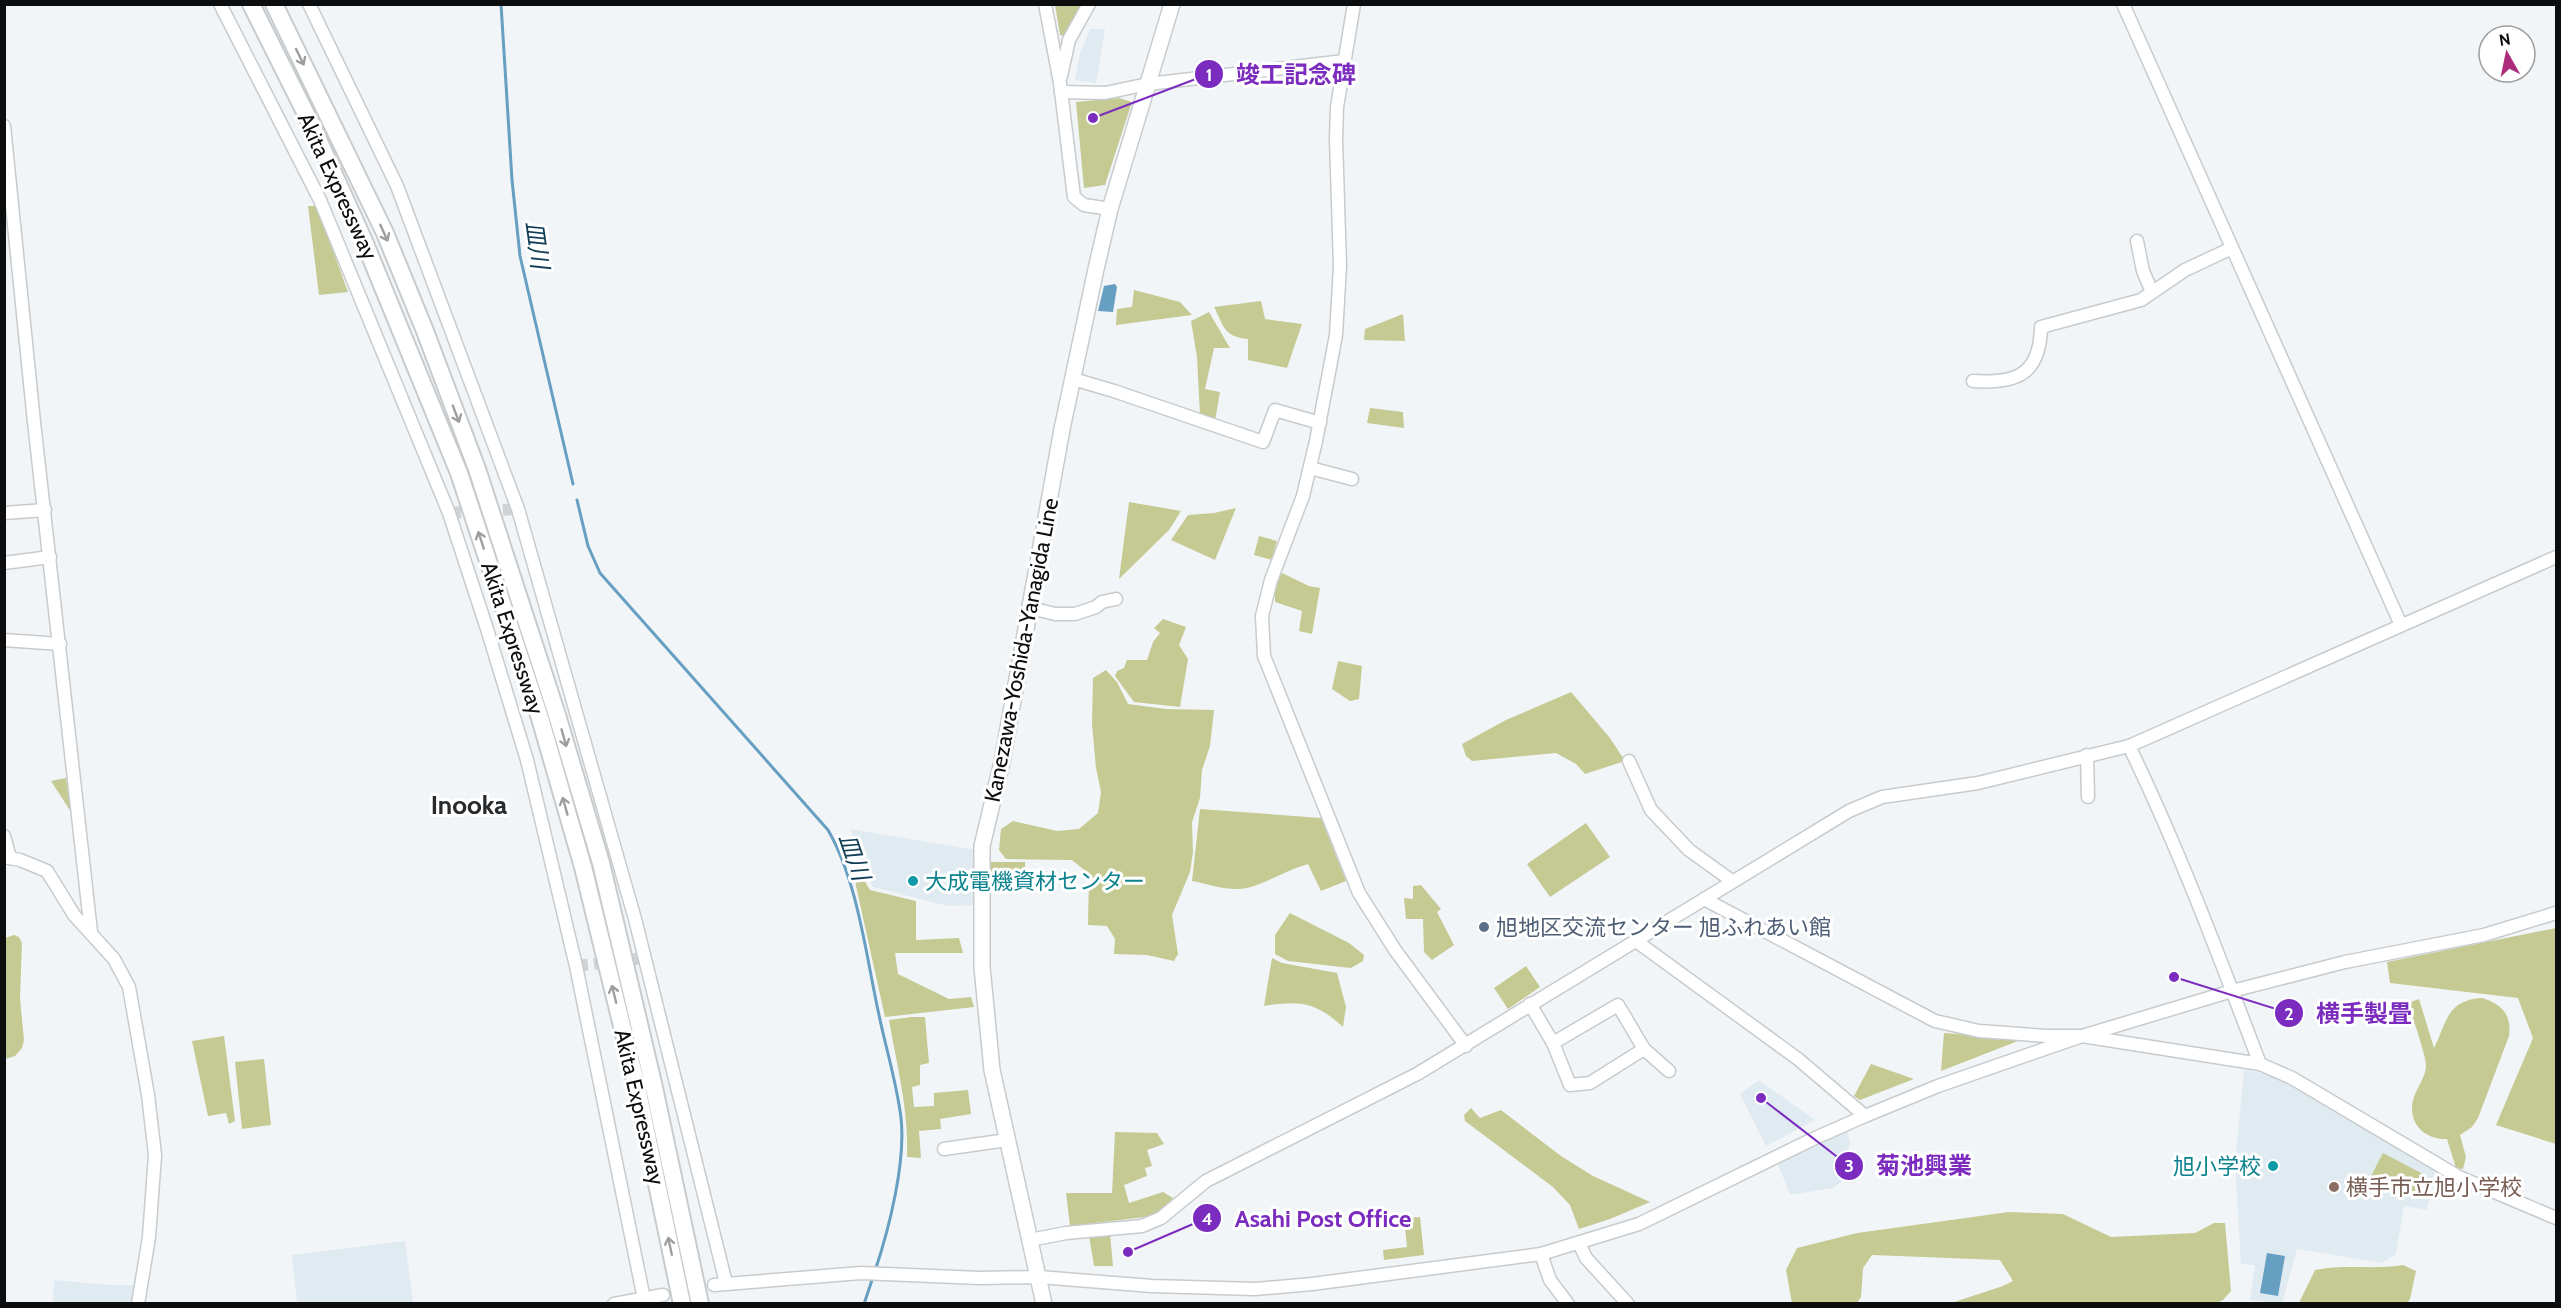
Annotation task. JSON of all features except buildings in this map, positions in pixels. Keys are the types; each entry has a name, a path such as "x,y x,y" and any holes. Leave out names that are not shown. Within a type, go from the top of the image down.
{"highway":[{"name":"Akita Expressway","path":"251,4 312,126 364,241 459,473 540,718 583,867 636,1083 682,1304"},
{"name":"Akita Expressway","path":"274,4 385,232 425,331 477,470 554,704 601,863 653,1083 700,1304"}],"main road":[{"name":"Kanezawa-Yoshida-Yanagida Line","path":"1044,1304 992,1070 985,1018 982,967 982,846 1002,762 1073,380 1110,209 1172,4"}],"street":[{"path":"220,4 320,200 456,534 527,760 576,966 644,1299"},
{"path":"309,4 397,186 518,509 635,919 720,1284 861,1273 980,1278 1039,1277 1152,1286 1256,1289 1312,1284 1541,1254 1580,1244 1638,1224 1864,1116 1938,1086 2082,1036 2232,991 2345,962 2484,935 2556,913"},
{"path":"1046,4 1074,196 1084,205 1110,209"},
{"path":"1060,88 1069,40 1089,4"},
{"path":"1354,4 1344,61 1336,139 1340,242 1336,335 1320,423 1303,496 1271,580 1262,616 1264,656 1359,893 1395,950 1466,1046"},
{"path":"2123,4 2283,366 2402,625"},
{"path":"1060,88 1105,93 1148,84 1344,61"},
{"path":"4,126 91,932"},
{"path":"2136,241 2143,271 2152,291"},
{"path":"1973,381 1998,383 2011,380 2029,368 2040,346 2041,327 2141,300 2185,270 2232,248"},
{"path":"1073,380 1114,391 1263,442 1275,410 1320,423"},
{"path":"1310,468 1352,479"},
{"path":"4,513 45,510"},
{"path":"4,563 51,557"},
{"path":"1030,1240 1066,1233 1142,1226 1161,1218 1206,1181 1307,1132 1417,1074 1732,881 1849,812 1882,797 1978,783 2129,746 2556,557"},
{"path":"1031,608 1055,614 1075,614 1096,607 1102,602 1116,599"},
{"path":"4,640 60,644"},
{"path":"2129,746 2175,845 2260,1064"},
{"path":"2087,755 2088,797"},
{"path":"1629,760 1651,810 1689,850 1732,881"},
{"path":"4,836 7,857 46,871 74,915 114,959 129,987 148,1095 154,1155 149,1237 138,1304"},
{"path":"1704,899 1935,1021 1979,1030 2047,1036 2082,1036 2260,1064 2292,1078 2459,1177 2556,1218"},
{"path":"1636,941 1798,1059 1864,1116"},
{"path":"1530,1004 1553,1043 1570,1085 1590,1083 1644,1049"},
{"path":"1553,1043 1618,1005 1644,1049 1669,1071"},
{"path":"944,1149 1007,1140"},
{"path":"1580,1244 1586,1258 1628,1304"},
{"path":"1541,1254 1550,1280 1568,1304"},
{"path":"614,1304 663,1295"}],"shaded area":[{"path":"1090,29 1105,29 1096,83 1075,80 1080,53"},
{"path":"851,829 976,850 974,905 948,906 873,887 857,857"},
{"name":"横手市立旭小学校","path":"2244,1070 2270,1074 2435,1170 2427,1210 2404,1206 2396,1254 2382,1263 2297,1249 2282,1304 2250,1300 2255,1265 2241,1264 2235,1164"},
{"path":"1759,1080 1815,1120 1766,1146 1740,1094"},
{"path":"1847,1131 1850,1143 1841,1182 1833,1188 1790,1195 1778,1164"},
{"path":"405,1241 413,1303 297,1303 292,1255"},
{"path":"54,1280 108,1285 139,1285 135,1303 53,1304"}],"green space":[{"path":"1055,5 1084,5 1064,36 1060,35"},
{"path":"1119,98 1132,102 1105,185 1084,188 1076,102"},
{"path":"308,206 317,206 348,292 319,295"},
{"path":"1134,290 1180,302 1192,315 1116,325 1117,309 1132,307"},
{"path":"1261,301 1265,319 1302,324 1287,368 1248,360 1248,339 1229,333 1214,307"},
{"path":"1209,312 1230,348 1214,348 1205,389 1220,392 1215,421 1200,415 1197,357 1191,321"},
{"path":"1403,314 1405,341 1364,340 1365,329"},
{"path":"1370,408 1403,412 1404,428 1367,423"},
{"path":"1129,502 1181,511 1169,530 1119,579"},
{"path":"1236,508 1215,560 1171,540 1188,515"},
{"path":"1259,536 1277,541 1272,560 1254,555"},
{"path":"1282,573 1309,586 1320,588 1312,634 1299,631 1302,611 1275,602 1275,589"},
{"path":"1163,619 1186,627 1179,645 1188,659 1180,707 1134,702 1115,676 1117,671 1124,668 1127,660 1147,660 1153,642 1160,633 1154,628"},
{"path":"1338,661 1362,666 1359,699 1350,701 1332,689"},
{"path":"1106,670 1117,682 1128,704 1166,709 1214,710 1210,746 1202,770 1200,798 1192,822 1193,852 1190,872 1172,915 1178,954 1174,961 1147,955 1114,954 1115,939 1107,926 1088,925 1089,874 1072,860 1006,859 999,850 1001,829 1013,821 1057,831 1079,829 1098,813 1101,792 1096,768 1092,724 1093,678"},
{"path":"1571,692 1610,738 1625,761 1585,774 1576,764 1556,753 1472,761 1466,756 1462,744 1506,720"},
{"path":"66,778 71,812 51,781"},
{"path":"1200,809 1321,818 1346,881 1321,891 1308,864 1247,888 1226,888 1192,881"},
{"path":"1586,823 1610,857 1550,897 1527,864"},
{"path":"991,862 1025,862 1025,887 990,888"},
{"path":"860,873 870,890 916,901 916,940 959,938 963,953 895,953 898,974 949,999 971,997 974,1007 885,1017 856,886 855,878"},
{"path":"1421,885 1441,909 1437,912 1454,945 1432,960 1424,952 1423,919 1406,919 1404,898 1413,899 1413,886"},
{"path":"1290,913 1349,943 1364,955 1363,961 1351,968 1288,961 1275,954 1275,935"},
{"path":"2556,928 2556,1144 2496,1125 2533,1038 2518,998 2390,983 2387,962"},
{"path":"14,935 19,937 22,943 20,999 24,1040 22,1048 15,1056 5,1059 5,938"},
{"path":"1272,958 1282,963 1337,973 1346,1007 1343,1027 1324,1012 1307,1005 1288,1003 1264,1006"},
{"path":"1526,966 1540,987 1508,1009 1494,988"},
{"path":"2482,998 2504,1011 2510,1029 2478,1118 2472,1127 2460,1135 2466,1157 2463,1169 2456,1168 2447,1139 2424,1132 2418,1127 2412,1114 2414,1097 2425,1074 2426,1066 2408,1003 2419,999 2434,1048 2446,1021 2455,1008 2470,1000"},
{"path":"925,1017 929,1063 920,1065 920,1085 912,1087 914,1107 934,1106 934,1093 968,1090 971,1114 940,1119 941,1129 919,1131 921,1158 907,1157 904,1106 889,1020"},
{"path":"1944,1033 2023,1039 1941,1071"},
{"path":"224,1036 235,1121 229,1124 226,1113 208,1116 192,1041"},
{"path":"264,1059 271,1125 242,1129 235,1062"},
{"path":"1871,1064 1914,1079 1860,1100 1854,1096"},
{"path":"1471,1108 1480,1118 1501,1110 1561,1156 1593,1176 1650,1202 1579,1229 1570,1205 1553,1187 1465,1121 1464,1115"},
{"path":"1115,1132 1157,1133 1164,1144 1147,1150 1152,1166 1145,1168 1147,1176 1124,1185 1129,1203 1163,1192 1173,1198 1160,1211 1145,1217 1070,1226 1066,1193 1112,1193"},
{"path":"2383,1153 2423,1174 2412,1197 2371,1176"},
{"path":"2009,1212 2063,1214 2111,1237 2195,1233 2214,1223 2225,1223 2231,1291 2223,1300 2215,1304 1951,1303 2013,1281 2000,1260 1872,1255 1863,1268 1861,1297 1857,1303 1792,1303 1786,1270 1797,1248 1857,1233"},
{"path":"1420,1217 1424,1255 1384,1260 1383,1250 1407,1247 1404,1218"},
{"path":"1110,1234 1113,1266 1094,1266 1089,1236"},
{"path":"2403,1265 2416,1271 2410,1299 2407,1303 2299,1303 2315,1270"}],"water":[{"path":"1115,284 1117,287 1113,312 1098,311 1104,286"},
{"path":"2267,1253 2285,1256 2278,1296 2260,1293"}],"waterway":[{"name":"皿川","path":"501,4 512,180 520,256 573,484"},
{"name":"皿川","path":"577,500 588,546 600,573 828,830 847,873 860,920 901,1118 899,1175 891,1216 875,1271"},
{"name":"皿川","path":"864,1304 873,1277"}],"tunnel":[{"path":"449,513 518,509"},
{"path":"576,966 644,958"}],"place":[{"name":"竣工記念碑","path":"1093,118"},
{"name":"大成電機資材センター","path":"913,881"},
{"name":"旭地区交流センター 旭ふれあい館","path":"1484,927"},
{"name":"横手製畳","path":"2174,977"},
{"name":"菊池興業","path":"1761,1098"},
{"name":"旭小学校","path":"2273,1166"},
{"name":"横手市立旭小学校","path":"2334,1187"},
{"name":"Asahi Post Office","path":"1128,1252"}],"district":[{"name":"Inooka","path":"469,805"}]}
